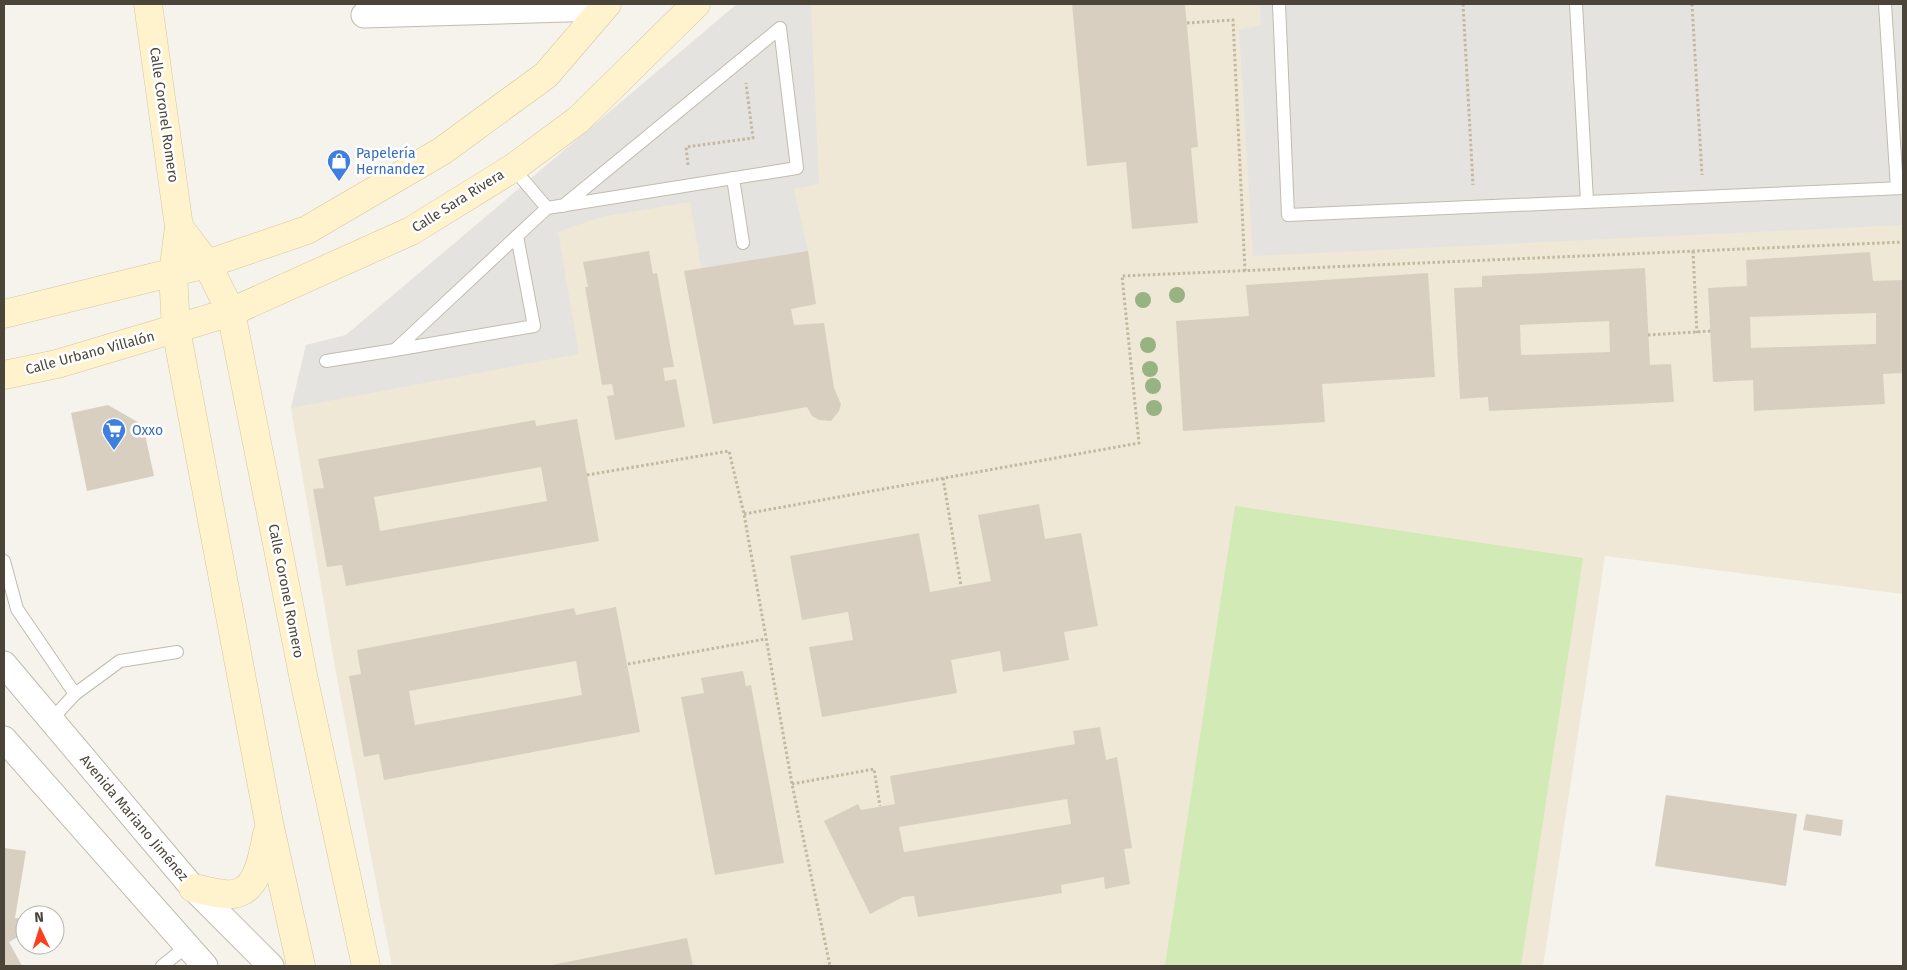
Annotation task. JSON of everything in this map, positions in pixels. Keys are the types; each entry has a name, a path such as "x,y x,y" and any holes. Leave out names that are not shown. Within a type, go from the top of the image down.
{"main road":[{"name":"Calle Coronel Romero","path":"148,4 179,227 174,273 176,329 269,823 301,966"},
{"name":"Calle Sara Rivera","path":"176,329 231,312 411,231 513,168 578,120 696,4"},
{"path":"4,314 207,264 307,230 442,151 546,75 605,6"},
{"name":"Calle Coronel Romero","path":"179,227 207,264 231,312 304,680 366,966"},
{"name":"Calle Urbano Villalón","path":"4,375 57,364 176,329"},
{"path":"193,888 226,895 247,888 260,870 269,823"}],"street":[{"path":"364,15 605,6"},
{"name":"Avenida Mariano Jiménez","path":"4,664 193,888 271,966"},
{"path":"4,739 186,947 205,966"}],"lane":[{"path":"1279,4 1288,215 1900,188 1885,4"},
{"path":"1576,4 1587,202"},
{"path":"395,350 547,208 563,206 797,168 780,28 563,206"},
{"path":"513,168 547,208"},
{"path":"733,178 743,243"},
{"path":"326,361 534,326 517,236"},
{"path":"4,561 17,609 75,694"},
{"path":"51,720 75,694 120,661 176,652"},
{"path":"162,966 186,947"}],"path":[{"path":"1463,4 1474,206"},
{"path":"1692,4 1703,197"},
{"path":"1187,24 1233,20 1244,270"},
{"path":"690,185 686,147 753,138 743,59"},
{"path":"744,514 1139,443 1122,276 1903,242"},
{"path":"1693,251 1697,333"},
{"path":"1648,335 1711,331"},
{"path":"587,475 729,450 744,514 764,640 830,966"},
{"path":"943,478 961,586"},
{"path":"628,664 764,640"},
{"path":"792,784 874,770 880,806"}],"shaded area":[{"path":"737,4 1903,4 1903,594 1605,556 1543,966 392,966 335,668 291,408 306,345 346,335"},
{"path":"737,4 811,4 819,184 794,189 808,251 701,268 690,202 601,217 558,232 579,354 291,408 306,345 346,335"},
{"path":"1260,4 1903,4 1903,225 1253,256 1239,30 1261,25"}],"green space":[{"path":"1235,506 1583,558 1521,966 1165,966"}],"building":[{"path":"1072,4 1185,4 1198,147 1191,148 1198,223 1132,229 1126,162 1087,166"},
{"path":"649,251 653,274 657,273 674,367 663,368 665,381 676,379 685,427 615,440 607,396 614,395 612,384 602,385 585,287 588,287 583,262"},
{"path":"808,251 816,304 791,309 794,325 824,323 834,388 841,404 839,411 831,421 819,420 812,416 807,407 713,424 684,271"},
{"path":"1870,252 1873,281 1903,280 1903,373 1883,374 1885,404 1754,411 1753,380 1713,382 1708,288 1747,286 1746,260","holes":["1876,313 1876,344 1751,348 1750,317"]},
{"path":"1645,268 1650,365 1671,364 1674,402 1489,411 1488,397 1460,399 1454,288 1482,287 1482,276","holes":["1609,321 1610,352 1521,355 1520,325"]},
{"path":"1428,273 1435,377 1322,384 1325,422 1183,431 1176,321 1249,316 1246,285"},
{"name":"Oxxo","path":"108,405 143,425 154,476 87,491 71,413"},
{"path":"577,419 599,541 346,586 342,565 327,567 313,489 324,488 318,459 535,420 536,426","holes":["541,467 547,501 380,531 374,497"]},
{"path":"1039,504 1045,539 1081,533 1098,626 1064,632 1069,660 1003,672 1000,651 951,660 957,693 822,717 809,647 853,640 848,612 802,620 790,556 919,533 930,592 991,581 978,515"},
{"path":"616,607 640,732 384,780 379,754 364,757 349,676 361,674 357,650 574,608 576,615","holes":["576,661 582,695 415,725 409,691"]},
{"path":"743,671 746,686 751,685 784,863 715,875 681,697 704,693 701,678"},
{"path":"1100,727 1106,760 1117,757 1132,848 1124,849 1130,884 1105,889 1104,877 1061,885 1062,893 918,917 914,896 903,897 870,914 824,821 858,804 861,810 895,804 890,776 1075,744 1073,731","holes":["1067,799 1071,824 904,852 899,827"]},
{"path":"1666,795 1797,814 1786,886 1655,866"},
{"path":"1806,814 1843,820 1841,836 1803,830"},
{"path":"4,848 26,851 17,905 15,905 15,939 9,942 22,966 4,966"},
{"path":"687,938 693,966 552,966 552,965"}],"place":[{"name":"Papelería Hernandez","path":"339,182"},
{"name":"Oxxo","path":"114,451"}]}
